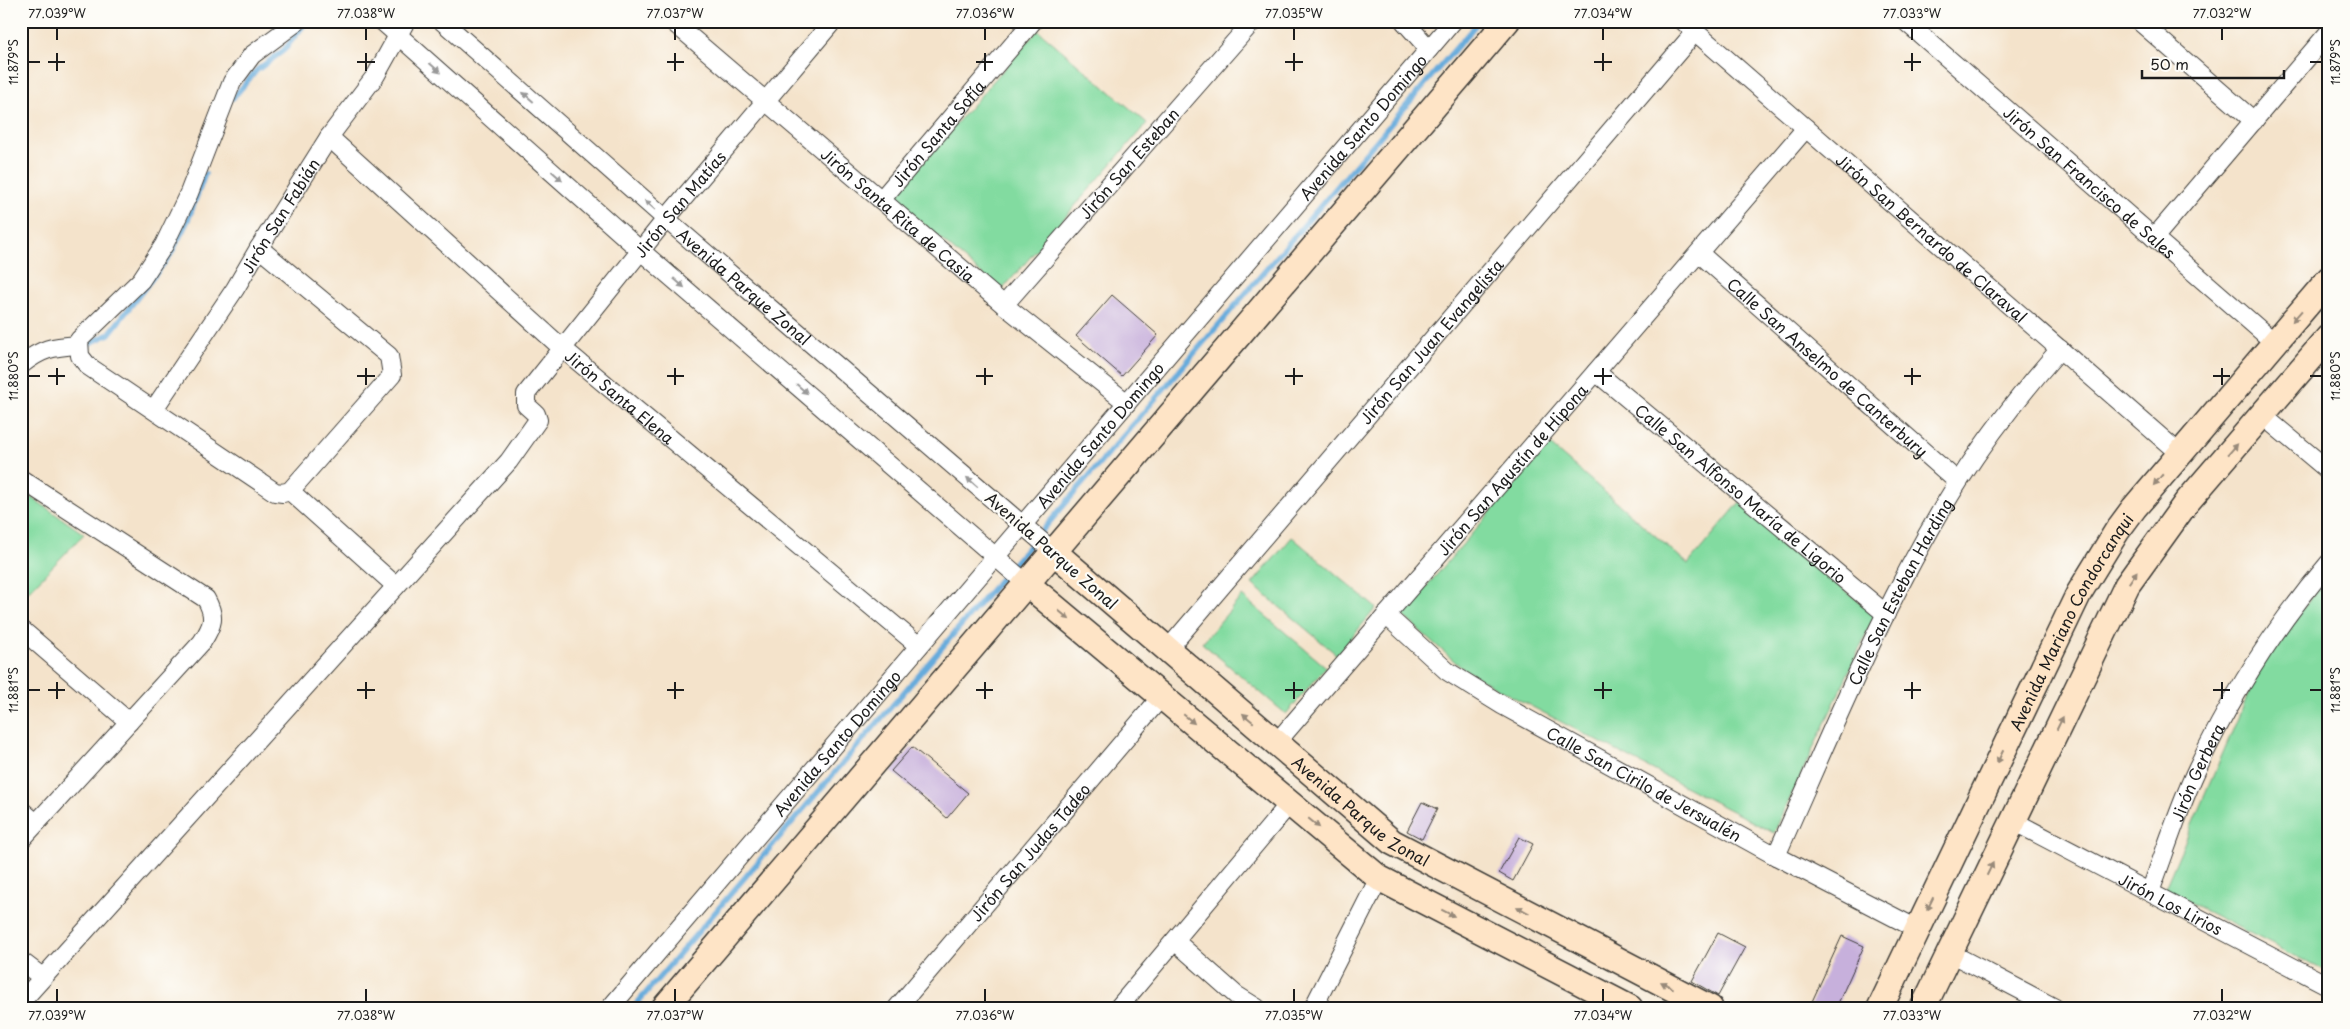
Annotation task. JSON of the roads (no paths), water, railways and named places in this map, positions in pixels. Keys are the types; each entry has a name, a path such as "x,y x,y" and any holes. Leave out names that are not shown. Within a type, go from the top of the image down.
{"main road":[{"path":"664,1008 1507,21"},
{"name":"Avenida Mariano Condorcanqui","path":"1880,1008 2079,593 2116,531 2329,279"},
{"name":"Avenida Mariano Condorcanqui","path":"1923,1008 2127,585 2186,503 2329,337"},
{"path":"2116,531 2149,553"},
{"name":"Avenida Parque Zonal","path":"1054,552 1392,842 1710,1008"},
{"path":"1027,584 1379,878 1630,1008"}],"street":[{"path":"259,248 389,356 392,366 392,375 290,491 283,493 275,492 88,366 80,356 78,345 79,340 87,331 140,280 164,245 189,192 225,97 241,68 265,45 298,21"},
{"path":"382,21 402,28 641,251 1027,584"},
{"name":"Avenida Parque Zonal","path":"442,21 666,219 1054,552"},
{"name":"Jirón Santa Rita de Casia","path":"672,21 1004,305 1127,403"},
{"name":"Jirón San Matías","path":"396,586 509,461 529,434 538,420 536,414 526,405 526,394 529,390 666,219 833,21"},
{"name":"Jirón Santa Sofía","path":"881,200 1033,21"},
{"name":"Jirón San Esteban","path":"1004,305 1253,21"},
{"path":"1404,21 1429,49"},
{"name":"Avenida Santo Domingo","path":"610,1008 1453,21"},
{"name":"Jirón San Francisco de Sales","path":"1905,21 2275,343"},
{"path":"2138,21 2254,121"},
{"name":"Jirón San Bernardo de Claraval","path":"1689,26 2180,454"},
{"name":"Jirón San Juan Evangelista","path":"1168,650 1689,26"},
{"name":"Jirón San Fabián","path":"154,409 236,289 259,248 330,137 371,82 402,28"},
{"path":"2154,238 2329,32"},
{"name":"Jirón San Agustín de Hipona","path":"1276,742 1806,128"},
{"name":"Jirón Santa Elena","path":"330,137 562,348 919,646"},
{"name":"Calle San Anselmo de Canterbury","path":"1699,254 1958,482"},
{"path":"21,365 36,353 49,347 78,345"},
{"name":"Calle San Esteban Harding","path":"1776,856 1886,614 1958,482 2010,407 2060,349"},
{"name":"Calle San Alfonso María de Ligorio","path":"1596,372 1886,614"},
{"path":"2262,415 2329,472"},
{"path":"21,478 206,599 212,610 212,626 202,642 21,840"},
{"path":"21,1002 396,586 290,491"},
{"name":"Jirón Gerbera","path":"2150,892 2195,773 2221,720 2279,627 2329,563"},
{"name":"Calle San Cirilo de Jersualén","path":"1386,615 1447,671 1470,686 1776,856 1917,929"},
{"path":"21,629 129,722"},
{"name":"Jirón San Judas Tadeo","path":"897,1008 1162,696"},
{"path":"1118,1008 1290,803"},
{"path":"21,810 36,823"},
{"name":"Jirón Los Lirios","path":"2013,821 2329,986"},
{"path":"1313,1008 1379,878"},
{"path":"1175,941 1236,995 1257,1008"},
{"path":"1950,953 2055,1008"},
{"path":"21,961 42,977"}],"waterway":[{"path":"233,98 257,70 284,50 307,21"},
{"path":"633,1008 1479,21"},
{"path":"82,347 109,334 171,254 188,220 205,174"}]}
